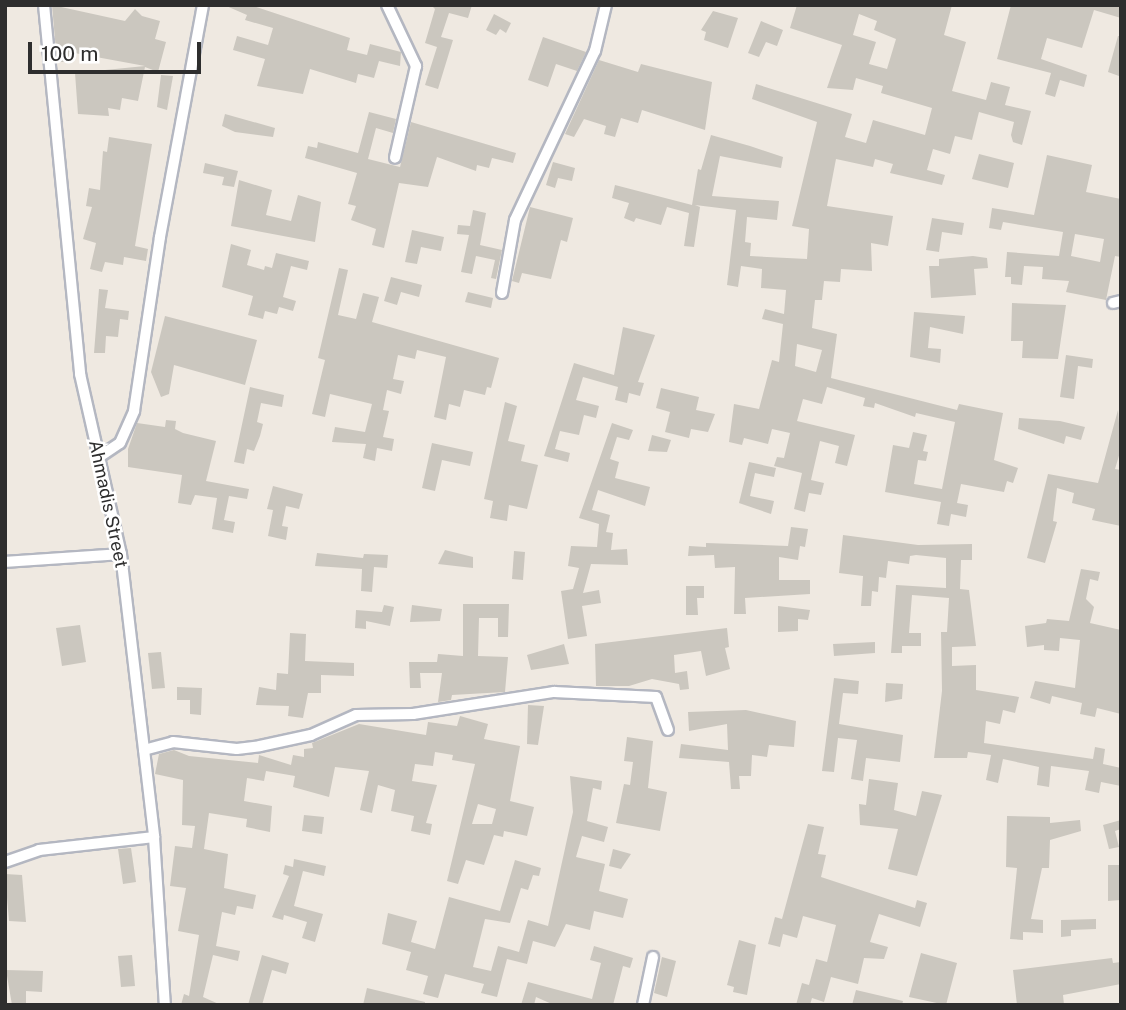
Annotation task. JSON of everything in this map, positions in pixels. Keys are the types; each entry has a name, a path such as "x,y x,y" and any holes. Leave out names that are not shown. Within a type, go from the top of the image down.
{"street":[{"name":"Ahmadis Street","path":"44,5 80,374 121,554 154,837 165,1005"},
{"path":"99,457 120,443 134,411 171,171 203,5"},
{"path":"387,5 416,66 395,158"},
{"path":"502,293 515,220 595,51 606,5"},
{"path":"5,562 121,554"},
{"path":"144,750 173,742 237,749 260,746 311,735 356,715 413,714 554,692 656,697 668,730"},
{"path":"5,862 39,850 154,837"},
{"path":"643,1005 653,957"}],"building":[{"path":"52,5 125,21 135,9 142,16 160,21 155,39 166,42 158,72 145,67 138,101 122,98 120,110 108,108 109,116 78,114 75,73 145,66 69,52 69,62 57,62"},
{"path":"224,5 250,5 350,38 347,50 367,55 370,44 401,52 400,66 379,61 374,78 358,74 356,83 310,69 303,94 257,86 265,59 233,50 237,36 268,45 273,28 245,20 247,15"},
{"path":"431,5 472,5 468,18 449,13 441,37 453,40 438,89 425,85 437,47 425,43 435,9"},
{"path":"797,5 952,5 944,35 966,42 952,91 986,100 991,82 1010,87 1005,105 1031,111 1022,145 1013,142 1011,135 1014,122 979,112 972,140 955,136 950,154 933,149 927,170 945,175 942,185 890,173 893,164 875,159 873,167 836,159 827,206 893,216 888,246 871,243 872,271 841,269 840,282 824,281 822,300 815,300 812,328 837,334 831,378 957,410 959,404 1003,413 994,460 1018,468 1013,483 1007,481 1004,492 961,484 957,503 968,505 966,517 951,514 949,526 937,524 941,502 885,492 893,445 909,448 913,432 927,435 923,451 928,452 926,461 918,460 914,484 942,489 955,422 916,413 915,417 875,403 874,408 863,406 865,398 827,387 822,404 803,399 797,421 855,435 847,466 835,463 839,446 820,441 811,480 824,483 821,495 809,493 805,512 794,509 802,473 774,466 777,457 784,458 790,433 772,429 768,444 744,438 742,445 729,442 734,404 759,409 772,360 779,362 783,324 762,319 765,309 784,314 786,290 761,288 762,269 741,266 738,287 727,285 736,210 695,205 700,207 694,247 684,246 689,213 667,207 661,225 636,218 634,222 624,218 629,203 612,198 615,185 692,205 698,169 701,170 711,135 750,146 783,157 781,168 720,156 712,196 779,201 777,220 747,217 745,242 751,243 750,256 807,259 809,229 792,226 817,122 752,99 756,84 852,114 845,137 866,143 873,120 925,135 932,108 881,93 883,86 856,78 853,90 827,88 842,45 790,28","holes":["859,14 877,21 874,30 896,39 887,69 869,64 876,42 853,35","797,344 822,350 816,372 795,366"]},
{"path":"1011,5 1121,5 1121,18 1094,10 1082,48 1047,38 1041,59 1087,75 1084,87 1060,80 1055,97 1045,94 1051,73 997,59"},
{"path":"713,11 738,18 728,48 704,40 706,32 701,30"},
{"path":"494,14 511,23 506,33 500,29 496,35 486,30"},
{"path":"761,21 783,30 777,46 766,42 759,57 748,53"},
{"path":"1118,36 1121,36 1119,76 1108,72"},
{"path":"543,37 586,52 577,71 556,64 548,87 528,80"},
{"path":"599,60 638,72 641,64 712,82 705,130 642,110 638,123 621,118 615,137 604,134 606,126 584,119 574,137 565,134"},
{"path":"161,75 173,76 167,110 157,107"},
{"path":"369,112 396,119 393,133 376,128 368,159 400,167 411,122 516,153 513,163 492,158 489,168 477,165 476,171 437,157 428,187 399,183 384,248 372,245 376,229 351,220 356,206 348,204 357,173 305,158 308,146 317,148 318,142 358,153"},
{"path":"225,114 275,128 273,137 235,132 222,126"},
{"path":"109,137 152,144 135,246 148,249 146,261 124,257 123,265 105,262 102,272 90,269 96,243 83,239 92,207 86,206 89,188 100,190 103,151 107,152"},
{"path":"979,154 1014,163 1008,188 972,179"},
{"path":"1047,155 1092,165 1086,192 1121,199 1121,257 1115,256 1106,300 1066,292 1069,281 1042,279 1043,267 1024,266 1022,285 1011,284 1011,277 1005,277 1007,252 1059,256 1063,232 1003,222 1001,230 989,228 992,208 1034,215","holes":["1075,234 1104,239 1100,262 1071,256"]},
{"path":"553,162 575,168 572,181 558,178 555,188 546,185"},
{"path":"205,163 238,171 234,187 222,185 224,177 203,173"},
{"path":"239,180 272,190 266,215 291,221 298,195 321,202 315,242 231,226"},
{"path":"530,207 573,218 567,242 561,240 551,279 522,273 519,283 512,281"},
{"path":"473,210 486,213 480,245 502,250 496,279 491,278 495,260 476,256 472,274 461,272 469,235 457,234 458,225 470,226"},
{"path":"932,218 964,223 962,235 942,232 939,252 926,250"},
{"path":"412,230 444,237 441,251 421,247 417,264 405,262"},
{"path":"231,244 251,250 247,265 264,270 265,266 272,268 276,253 309,261 307,270 291,266 283,297 296,301 293,311 279,307 277,314 265,311 263,319 248,315 253,296 222,287"},
{"path":"973,256 987,258 988,268 974,269 976,295 931,298 929,266 939,266 939,259"},
{"path":"339,268 348,270 338,315 356,319 363,293 379,297 372,322 499,358 491,388 487,387 485,395 464,390 460,407 449,404 446,420 434,417 446,357 417,350 415,359 398,355 393,379 404,381 401,394 387,390 383,410 389,411 383,437 394,439 392,451 377,448 375,461 363,458 366,444 332,442 335,427 365,432 372,404 330,394 325,417 312,414 325,360 318,358"},
{"path":"391,277 422,285 419,297 401,292 397,305 384,301"},
{"path":"99,289 108,290 105,308 129,311 128,320 120,319 118,337 106,336 105,353 94,353"},
{"path":"468,292 493,298 491,308 465,302"},
{"path":"1012,303 1066,305 1058,359 1022,358 1023,341 1011,341"},
{"path":"914,312 965,316 963,334 930,327 928,348 941,349 940,363 910,357"},
{"path":"165,316 257,340 245,385 174,365 169,394 161,397 151,372"},
{"path":"623,327 655,335 638,382 644,383 640,396 629,393 627,403 615,400 618,387 583,377 576,400 599,406 596,418 584,415 579,435 560,431 555,449 570,453 568,462 544,456 574,363 614,375"},
{"path":"1066,355 1093,359 1092,368 1078,366 1074,399 1060,397"},
{"path":"250,387 284,395 282,407 261,403 257,422 263,424 260,436 254,451 247,449 244,464 234,462"},
{"path":"661,388 699,397 696,410 715,414 708,432 691,429 689,438 665,432 670,412 656,408"},
{"path":"505,402 517,406 508,441 525,445 521,461 538,465 527,509 509,505 507,521 490,518 493,501 484,499"},
{"path":"1118,410 1121,449 1115,469 1121,470 1121,526 1092,520 1095,509 1072,503 1074,493 1057,488 1053,521 1057,522 1045,563 1027,558 1048,474 1098,483"},
{"path":"1019,418 1060,421 1085,427 1081,440 1066,436 1064,444 1018,429"},
{"path":"166,420 176,421 175,429 183,433 216,441 206,481 249,489 247,499 229,496 224,520 235,522 233,533 212,529 217,498 195,495 191,505 178,503 182,475 128,467 128,449 137,423 165,427"},
{"path":"612,423 633,430 629,440 617,437 610,459 619,462 615,478 650,487 645,506 598,490 592,510 610,515 606,532 613,533 611,550 627,549 628,565 591,564 583,593 599,590 601,603 582,606 587,636 568,639 561,591 573,589 579,568 568,566 571,546 597,547 599,524 579,518"},
{"path":"652,435 671,440 667,452 648,451"},
{"path":"432,443 473,452 470,466 442,460 435,491 422,488"},
{"path":"749,462 776,468 774,477 755,473 750,496 774,501 771,514 739,503"},
{"path":"273,486 303,494 299,509 286,506 282,526 288,527 286,540 268,536 273,510 267,509"},
{"path":"791,527 808,529 805,547 800,546 798,560 779,557 779,580 810,580 810,594 745,598 746,614 734,614 735,567 715,568 714,555 688,556 689,546 706,547 706,543 788,546"},
{"path":"843,535 918,545 972,544 972,560 961,560 960,589 969,590 976,646 952,647 952,666 976,665 976,690 1019,697 1015,713 1003,710 1000,724 986,721 984,743 1093,759 1095,747 1105,749 1103,764 1121,768 1121,786 1101,782 1099,793 1085,790 1089,771 1051,766 1049,787 1037,785 1039,767 1003,759 998,783 986,780 991,755 968,752 967,758 934,758 942,691 941,632 947,632 949,598 912,595 909,633 921,633 921,646 902,646 902,653 891,653 896,585 946,588 946,558 916,555 910,556 909,564 888,561 886,578 879,577 878,592 872,591 871,606 861,606 863,576 839,573"},
{"path":"445,550 473,557 473,568 438,564"},
{"path":"514,551 525,552 523,580 512,579"},
{"path":"317,553 363,558 364,554 388,555 387,568 374,567 372,592 361,591 362,569 315,566"},
{"path":"1081,569 1100,572 1098,581 1090,579 1086,599 1094,607 1090,623 1121,630 1121,714 1097,708 1095,717 1080,714 1082,703 1052,696 1050,704 1030,698 1035,681 1075,688 1080,640 1060,638 1059,651 1044,650 1044,645 1027,647 1025,626 1046,623 1047,619 1069,621"},
{"path":"686,586 704,586 704,598 697,598 698,615 686,615"},
{"path":"463,604 509,604 508,637 498,637 498,618 479,618 478,656 508,657 505,692 452,695 451,700 438,702 442,673 420,673 421,688 410,688 409,662 437,662 438,654 463,656"},
{"path":"384,605 394,607 390,626 366,621 366,629 355,628 356,610 382,612"},
{"path":"412,605 442,609 440,621 410,622"},
{"path":"778,606 810,610 808,620 798,619 798,631 778,632"},
{"path":"80,625 86,662 62,666 56,628"},
{"path":"727,628 729,647 725,648 730,669 706,676 701,651 674,655 675,673 687,671 689,689 680,690 679,684 652,679 629,686 596,686 595,644"},
{"path":"290,633 306,634 305,661 354,663 354,676 321,675 321,693 308,693 303,718 288,716 289,706 256,705 259,687 276,690 277,673 288,674"},
{"path":"875,642 875,653 834,656 833,644"},
{"path":"564,644 569,664 531,670 527,655"},
{"path":"161,652 165,688 152,689 148,653"},
{"path":"834,678 859,681 858,694 843,693 839,724 903,735 900,762 866,758 863,781 851,779 857,740 838,738 834,772 822,771"},
{"path":"886,683 903,684 902,699 885,702"},
{"path":"177,687 202,688 201,715 190,714 190,700 177,700"},
{"path":"528,705 544,706 538,745 527,744"},
{"path":"746,710 796,721 794,747 769,745 767,757 752,755 751,776 739,776 740,789 731,789 729,762 679,758 681,744 728,750 727,724 689,731 688,712"},
{"path":"460,716 488,724 484,739 520,746 510,801 534,807 527,836 504,831 503,837 494,835 484,865 466,860 458,884 447,881 475,764 452,760 453,755 435,752 433,766 415,764 412,781 437,785 426,823 432,824 430,835 411,831 414,816 391,811 395,790 378,785 372,813 360,810 369,771 335,767 329,797 293,787 295,776 266,771 264,781 247,778 244,801 272,806 270,832 246,827 247,819 209,813 204,849 228,854 224,888 256,895 253,909 237,906 235,915 222,912 216,946 240,951 238,961 213,955 203,997 221,1005 181,1005 184,994 189,996 199,935 178,931 186,888 170,886 175,846 192,848 195,826 182,825 183,780 155,774 159,754 174,750 189,756 258,763 259,755 291,765 293,755 304,757 304,749 313,748 312,743 359,724 426,735 428,722 457,726","holes":["478,804 496,809 492,824 472,824"]},
{"path":"627,737 653,741 648,788 667,792 660,831 616,823 624,784 630,785 633,762 624,761"},
{"path":"570,776 602,781 601,790 593,788 587,821 608,827 604,842 582,836 576,857 605,864 599,891 628,899 623,918 594,911 590,930 566,924 555,947 533,941 527,964 507,959 497,997 481,993 484,984 445,974 438,998 423,994 428,976 406,970 411,952 382,944 388,913 417,921 411,942 435,949 449,897 500,911 515,860 541,868 539,876 533,875 528,890 521,888 510,923 485,919 473,967 491,971 498,946 519,952 528,920 548,926 573,812"},
{"path":"869,779 898,783 894,810 916,816 922,791 942,795 917,876 888,869 898,829 860,825 859,804 866,805"},
{"path":"304,815 324,817 322,834 302,831"},
{"path":"1007,816 1050,817 1050,823 1080,820 1081,831 1050,840 1049,868 1042,868 1031,919 1043,920 1043,933 1023,932 1023,940 1010,939 1017,868 1006,867"},
{"path":"1121,820 1121,829 1115,831 1119,847 1109,849 1103,825"},
{"path":"808,824 824,827 818,854 826,855 821,877 915,908 917,900 927,903 920,927 879,914 870,942 888,947 884,959 864,958 858,984 831,977 824,1002 812,998 810,1005 796,1005 802,983 809,985 816,959 827,962 836,925 803,916 797,938 783,934 780,947 768,944 775,917 782,919"},
{"path":"131,848 136,882 123,884 118,849"},
{"path":"613,849 631,854 621,869 609,866"},
{"path":"294,859 326,866 324,876 303,871 294,906 323,914 315,942 302,938 307,922 284,915 283,920 272,917 289,876 283,874 285,865 293,867"},
{"path":"1108,865 1121,865 1121,900 1108,901"},
{"path":"5,874 22,875 26,922 9,921"},
{"path":"1096,919 1096,929 1071,930 1071,936 1061,937 1061,920"},
{"path":"739,940 756,945 747,995 733,992 734,987 727,985"},
{"path":"594,946 633,958 630,968 623,966 613,1005 554,1005 536,997 534,1005 521,1005 528,982 592,999 601,963 590,960"},
{"path":"921,953 957,963 946,1005 909,997"},
{"path":"132,955 135,986 121,987 118,956"},
{"path":"262,955 289,963 286,974 272,970 262,1005 248,1005"},
{"path":"662,957 676,961 667,997 654,993"},
{"path":"1112,958 1113,963 1121,962 1121,984 1063,995 1064,1005 1017,1005 1013,970"},
{"path":"6,970 43,971 42,992 26,991 26,1005 12,1005"},
{"path":"367,988 425,1002 425,1005 363,1005"},
{"path":"856,990 903,1001 902,1005 852,1005"}]}
